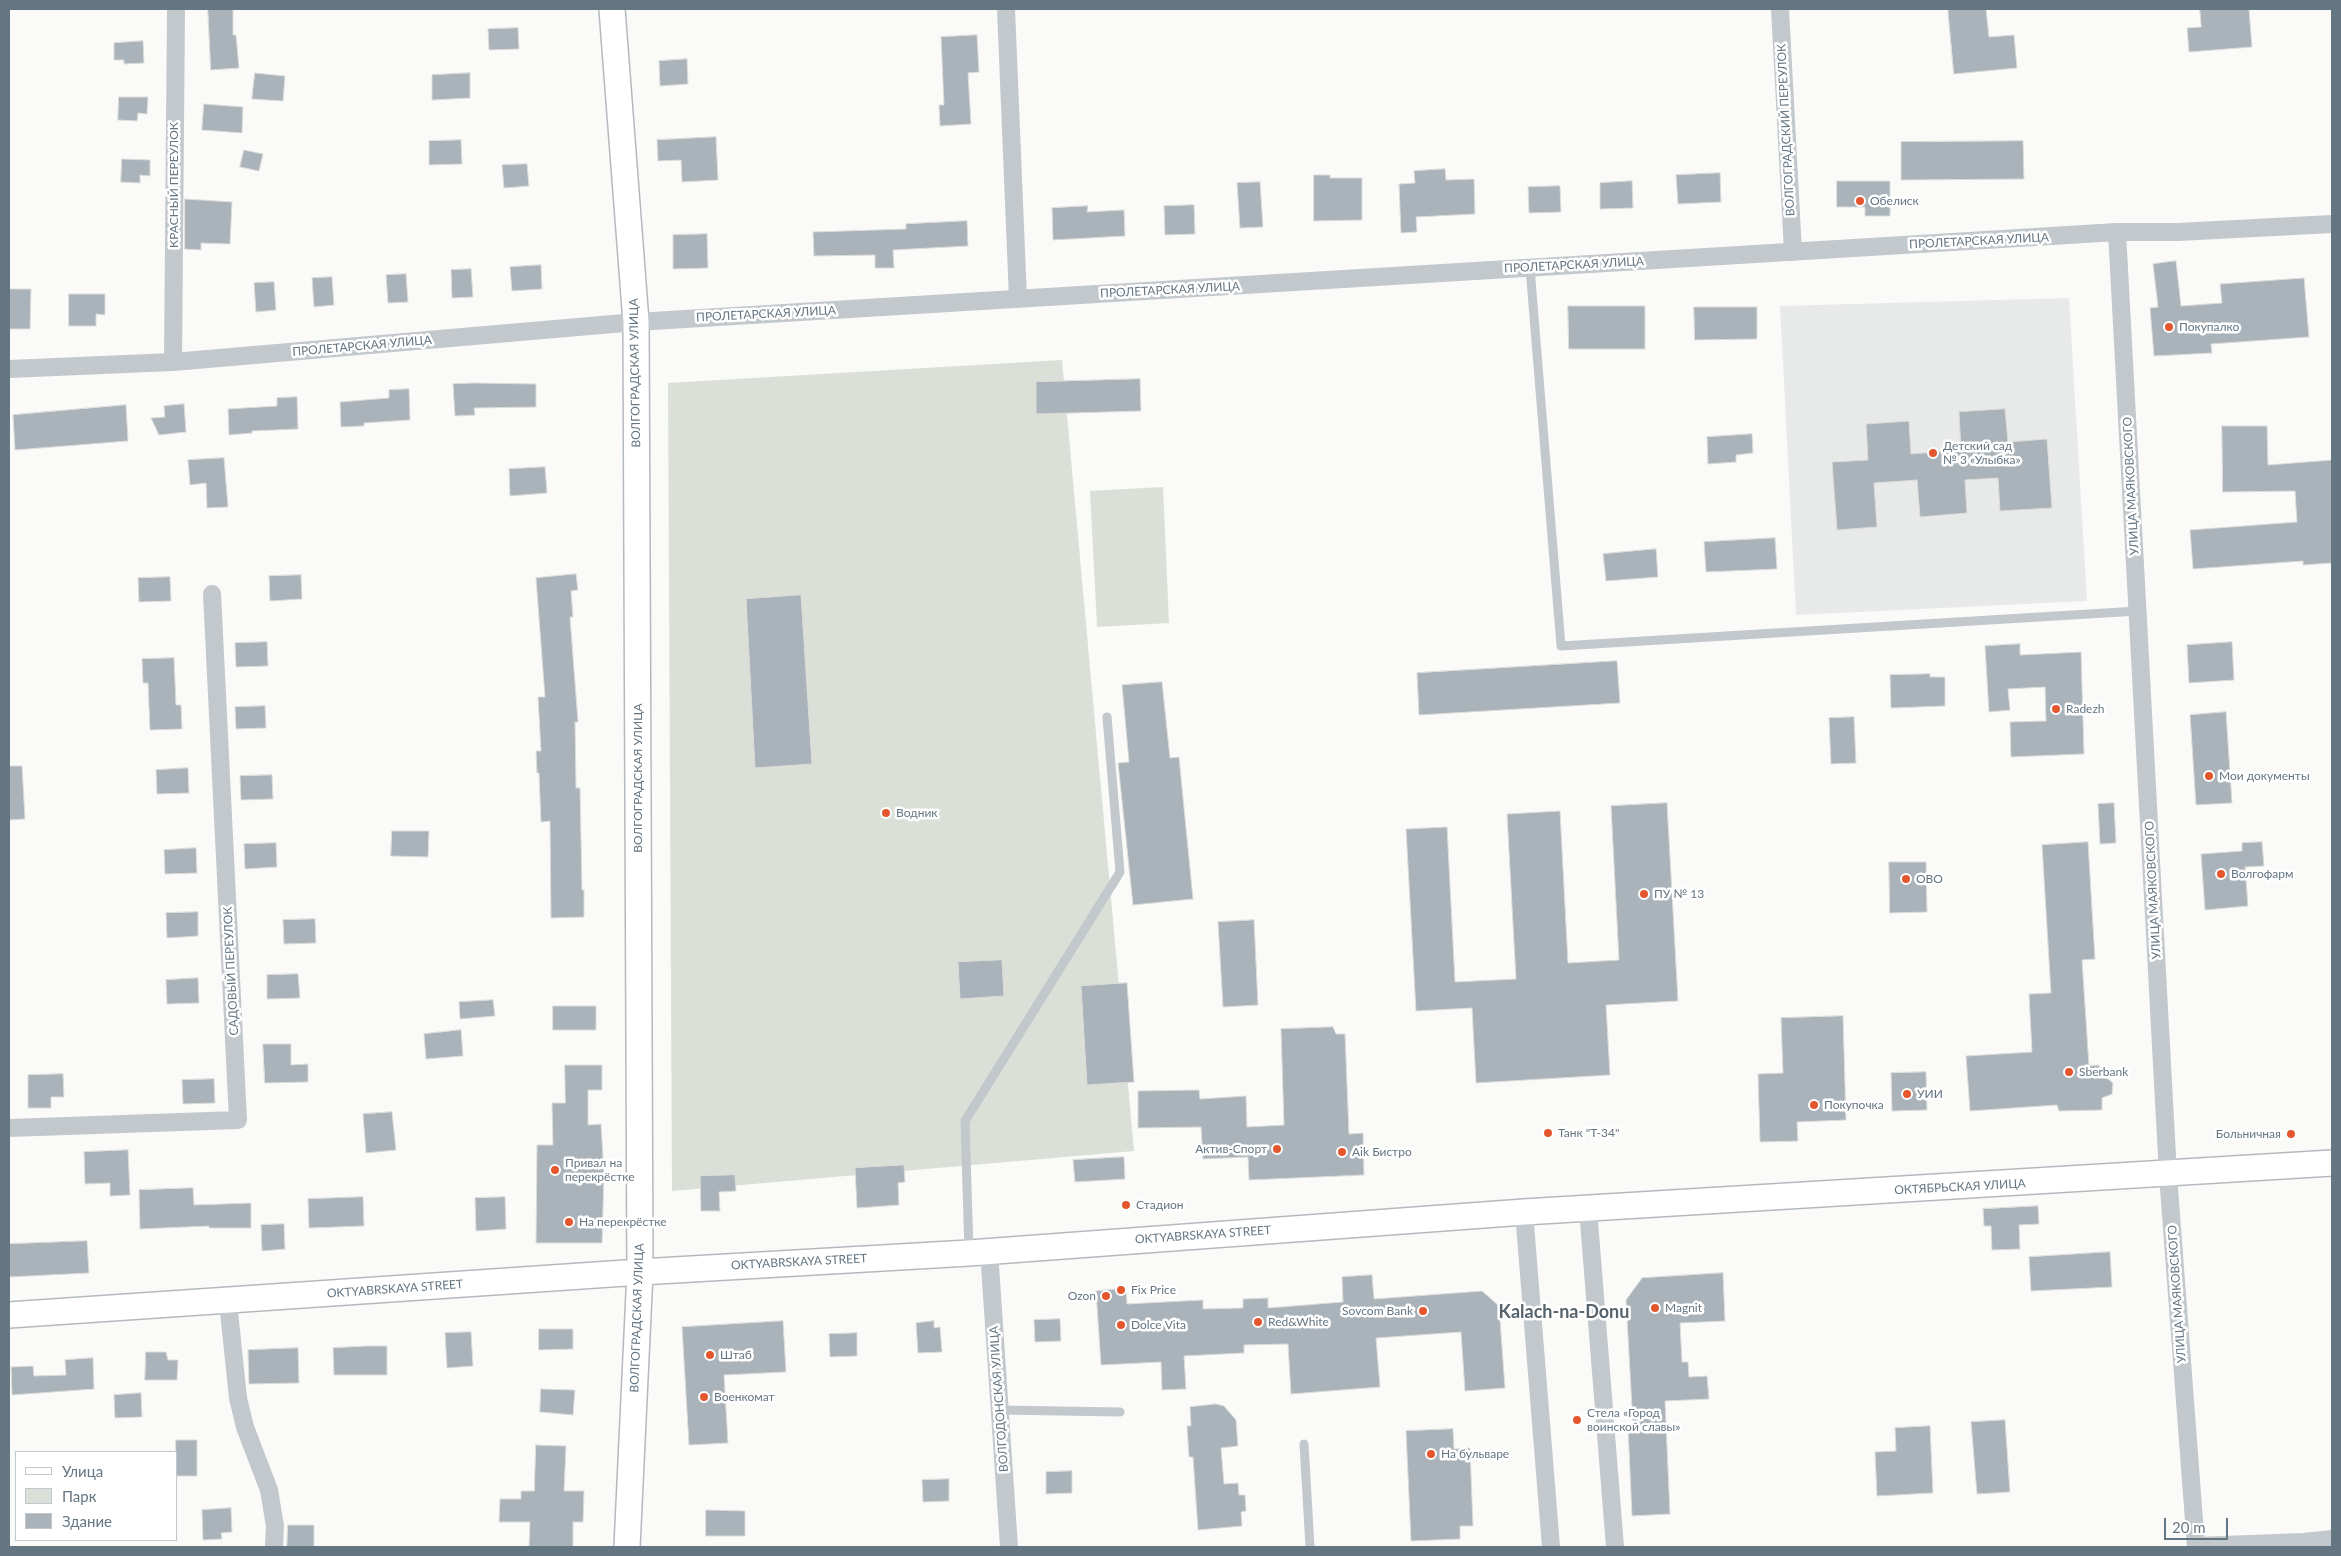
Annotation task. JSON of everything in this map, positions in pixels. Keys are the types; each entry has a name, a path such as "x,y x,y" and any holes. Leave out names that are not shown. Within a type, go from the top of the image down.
{"main road":[{"name":"ВОЛГОГРАДСКАЯ УЛИЦА","path":"612,9 636,322 640,1272 627,1547"},
{"name":"ОКТЯБРЬСКАЯ УЛИЦА","path":"1588,1209 2168,1175 2332,1163"},
{"name":"OKTYABRSKAYA STREET","path":"9,1315 228,1302 640,1272 979,1252 1524,1212 1588,1209"}],"street":[{"name":"КРАСНЫЙ ПЕРЕУЛОК","path":"172,362 176,9"},
{"path":"1006,9 1018,299"},
{"name":"ВОЛГОГРАДСКИЙ ПЕРЕУЛОК","path":"1780,9 1793,252"},
{"name":"ПРОЛЕТАРСКАЯ УЛИЦА","path":"9,369 172,362 636,322 2117,232 2178,232 2332,224"},
{"name":"УЛИЦА МАЯКОВСКОГО","path":"2117,232 2168,1175 2196,1547"},
{"name":"САДОВЫЙ ПЕРЕУЛОК","path":"9,1128 238,1120 212,594"},
{"path":"1588,1209 1615,1547"},
{"path":"1524,1212 1551,1547"},
{"name":"ВОЛГОДОНСКАЯ УЛИЦА","path":"979,1252 1000,1410 1009,1547"},
{"path":"228,1302 238,1398 245,1427 269,1490 275,1526 274,1547"},
{"path":"2196,1547 2332,1539"}],"lane":[{"path":"1530,268 1561,646 2138,611"},
{"path":"979,1252 964,1121 1120,872 1107,717"},
{"path":"1000,1410 1120,1412"},
{"path":"1304,1444 1310,1547"}],"shaded area":[{"name":"Детский сад № 3 «Улыбка»","path":"2069,298 2087,601 1796,615 1780,306"}],"green space":[{"name":"Водник","path":"1062,360 1134,1151 672,1191 668,383"},
{"path":"1163,487 1169,623 1097,627 1090,491"}],"building":[{"path":"208,9 233,9 233,35 236,35 239,68 211,70"},
{"path":"1948,9 1986,9 1989,37 2014,35 2017,68 1954,74"},
{"path":"2200,9 2249,9 2252,47 2189,52 2187,28 2201,27"},
{"path":"518,28 519,49 489,50 488,29"},
{"path":"977,35 979,72 968,73 971,124 940,126 939,105 944,105 941,37"},
{"path":"143,41 144,63 124,64 124,60 114,60 114,43"},
{"path":"687,59 688,84 660,86 659,61"},
{"path":"255,73 285,76 283,101 252,99"},
{"path":"470,73 470,98 432,100 432,75"},
{"path":"119,97 148,97 147,114 138,113 137,121 118,120"},
{"path":"204,104 243,107 242,133 202,130"},
{"path":"716,137 718,180 682,182 681,160 658,161 657,140"},
{"path":"461,140 462,164 429,165 429,141"},
{"path":"2023,141 2024,179 1901,180 1901,142"},
{"path":"244,150 263,154 259,171 240,167"},
{"path":"122,159 150,160 150,176 140,175 140,183 121,182"},
{"path":"527,164 529,186 504,188 502,165"},
{"path":"1445,169 1446,180 1474,179 1475,214 1416,217 1417,232 1401,233 1399,184 1415,183 1414,171"},
{"path":"1720,173 1721,202 1678,204 1676,175"},
{"path":"1314,175 1330,175 1330,178 1362,178 1362,220 1314,221"},
{"path":"1632,181 1633,208 1600,209 1600,183"},
{"path":"1837,181 1890,181 1890,216 1865,216 1865,207 1837,207"},
{"path":"1260,182 1263,227 1240,228 1237,183"},
{"path":"1560,186 1561,212 1529,213 1528,187"},
{"path":"185,199 232,202 230,244 201,243 201,250 185,249"},
{"path":"1194,205 1195,234 1165,235 1164,206"},
{"path":"1088,206 1087,212 1124,210 1125,236 1053,240 1052,208"},
{"path":"967,221 968,246 893,250 894,268 875,268 875,255 814,256 813,232 906,229 906,224"},
{"path":"707,234 708,268 673,269 673,235"},
{"path":"2176,261 2181,306 2222,303 2220,284 2304,278 2309,337 2211,344 2212,353 2154,356 2150,308 2158,307 2153,264"},
{"path":"541,265 542,289 512,291 510,267"},
{"path":"471,269 473,297 452,298 451,270"},
{"path":"406,274 408,302 388,303 386,275"},
{"path":"332,277 334,305 314,307 312,278"},
{"path":"274,282 276,310 256,312 254,283"},
{"path":"9,289 31,289 30,329 9,329"},
{"path":"69,294 105,294 105,315 96,314 96,326 69,326"},
{"path":"1568,306 1645,306 1645,349 1569,349"},
{"path":"1694,307 1757,307 1757,339 1695,340"},
{"path":"1140,379 1141,411 1036,414 1036,382"},
{"path":"453,384 536,384 536,407 474,408 475,415 455,416"},
{"path":"409,389 410,420 364,423 364,426 341,427 340,402 389,398 389,390"},
{"path":"297,397 298,429 252,431 252,433 229,435 228,409 277,406 277,398"},
{"path":"184,404 186,432 159,435 151,418 165,417 164,406"},
{"path":"126,405 128,441 15,450 13,415"},
{"path":"2005,409 2008,442 2047,439 2052,508 2000,511 1998,478 1965,480 1967,513 1920,517 1917,480 1874,483 1877,527 1837,530 1832,462 1868,460 1866,424 1909,421 1911,454 1961,450 1959,412"},
{"path":"2222,426 2267,426 2268,465 2332,460 2332,563 2303,565 2303,561 2193,569 2190,530 2297,522 2295,491 2223,492"},
{"path":"1752,434 1753,453 1736,455 1736,462 1708,464 1707,437"},
{"path":"224,458 228,507 207,508 206,483 190,485 188,460"},
{"path":"545,467 547,493 510,496 509,469"},
{"path":"1775,538 1777,569 1706,572 1704,542"},
{"path":"1656,549 1658,577 1606,581 1603,554"},
{"path":"576,574 578,590 571,591 573,617 570,617 578,722 575,722 576,788 580,788 584,917 551,918 550,821 541,822 536,751 541,751 538,697 545,697 536,578"},
{"path":"301,575 302,599 270,601 269,576"},
{"path":"170,577 171,601 139,602 138,578"},
{"path":"801,595 812,764 755,768 746,599"},
{"path":"267,642 268,666 236,667 235,643"},
{"path":"2232,642 2234,680 2189,683 2187,645"},
{"path":"2020,644 2020,655 2081,652 2084,754 2011,757 2010,722 2046,721 2045,687 2008,689 2010,710 1989,712 1985,646"},
{"path":"174,658 176,705 181,705 182,729 150,730 148,683 143,683 142,659"},
{"path":"1617,661 1620,703 1419,715 1417,673"},
{"path":"1930,674 1930,677 1945,677 1945,706 1891,708 1890,675"},
{"path":"1162,682 1170,758 1179,757 1193,899 1133,905 1118,763 1129,762 1122,685"},
{"path":"265,706 266,728 236,729 235,707"},
{"path":"2226,712 2232,803 2196,805 2190,715"},
{"path":"1854,717 1856,763 1831,764 1829,718"},
{"path":"9,766 22,766 25,819 9,820"},
{"path":"188,768 189,793 157,794 156,770"},
{"path":"272,775 273,799 241,800 240,776"},
{"name":"ПУ № 13","path":"1667,803 1678,1001 1606,1005 1610,1075 1476,1083 1472,1008 1416,1011 1406,829 1447,827 1455,982 1516,979 1507,814 1560,811 1568,963 1619,960 1611,806"},
{"path":"2114,803 2116,843 2100,844 2098,804"},
{"path":"392,831 429,831 428,857 391,856"},
{"path":"2088,842 2095,959 2082,960 2089,1066 2099,1065 2100,1076 2113,1083 2112,1094 2102,1098 2102,1110 2059,1111 2057,1105 1970,1111 1966,1056 2032,1052 2029,994 2051,993 2042,845"},
{"path":"2262,842 2264,866 2245,867 2248,906 2205,910 2201,854 2242,851 2242,843"},
{"path":"276,843 277,867 245,869 244,844"},
{"path":"196,848 197,873 165,874 164,850"},
{"path":"1889,862 1926,862 1927,912 1890,913"},
{"path":"198,912 198,936 167,938 166,913"},
{"path":"315,919 316,943 284,944 283,920"},
{"path":"1254,920 1258,1005 1223,1007 1218,922"},
{"path":"1002,960 1004,996 960,999 958,962"},
{"path":"298,974 300,998 267,999 267,975"},
{"path":"198,978 199,1003 167,1004 166,980"},
{"path":"1127,983 1134,1082 1087,1085 1081,986"},
{"path":"493,1000 495,1016 460,1019 459,1002"},
{"path":"553,1006 596,1006 596,1030 553,1030"},
{"path":"1843,1016 1846,1120 1797,1122 1798,1141 1760,1142 1758,1074 1783,1073 1781,1018"},
{"path":"1333,1027 1336,1034 1345,1034 1349,1134 1363,1133 1364,1175 1249,1180 1248,1157 1203,1159 1201,1127 1138,1128 1138,1091 1199,1090 1200,1099 1246,1096 1247,1127 1284,1125 1281,1029"},
{"path":"461,1030 463,1056 426,1059 424,1034"},
{"path":"263,1044 291,1044 291,1065 308,1064 308,1082 265,1083"},
{"path":"565,1065 602,1065 602,1090 588,1090 588,1125 601,1124 604,1174 602,1243 536,1243 537,1145 553,1145 552,1103 565,1103"},
{"path":"1926,1072 1927,1110 1892,1111 1891,1073"},
{"path":"63,1074 64,1097 51,1097 51,1108 28,1108 28,1075"},
{"path":"214,1079 215,1103 183,1104 182,1080"},
{"path":"392,1112 396,1150 366,1153 363,1114"},
{"path":"128,1150 130,1195 110,1196 110,1183 85,1184 84,1152"},
{"path":"1124,1157 1125,1179 1075,1182 1073,1160"},
{"path":"904,1165 905,1182 898,1183 899,1205 857,1208 855,1168"},
{"path":"735,1175 736,1191 719,1192 720,1211 701,1211 700,1176"},
{"path":"193,1188 194,1205 251,1203 251,1228 209,1228 209,1226 140,1229 139,1190"},
{"path":"363,1197 364,1226 309,1228 308,1199"},
{"path":"505,1197 506,1229 476,1231 475,1198"},
{"path":"2038,1206 2039,1224 2019,1225 2020,1249 1992,1250 1991,1226 1984,1226 1983,1209"},
{"path":"284,1224 285,1249 262,1251 261,1225"},
{"path":"87,1241 89,1273 9,1277 9,1244"},
{"path":"2110,1252 2112,1287 2031,1291 2029,1257"},
{"path":"1723,1273 1725,1321 1680,1323 1682,1362 1688,1362 1689,1377 1707,1376 1709,1399 1665,1401 1670,1514 1632,1516 1628,1427 1633,1426 1626,1300 1642,1278"},
{"path":"1372,1275 1374,1299 1482,1291 1499,1306 1505,1388 1465,1391 1461,1332 1376,1338 1380,1387 1291,1394 1288,1344 1244,1345 1244,1353 1184,1356 1186,1389 1162,1390 1161,1362 1101,1365 1096,1291 1126,1288 1127,1304 1203,1300 1203,1309 1243,1308 1243,1299 1268,1298 1268,1308 1343,1302 1342,1277"},
{"path":"1060,1319 1061,1341 1035,1342 1034,1320"},
{"path":"783,1321 786,1372 724,1375 728,1443 689,1445 682,1327"},
{"path":"934,1321 934,1328 940,1327 942,1352 918,1353 916,1323"},
{"path":"539,1329 573,1329 573,1349 539,1350"},
{"path":"471,1332 473,1366 447,1368 445,1333"},
{"path":"857,1333 857,1356 830,1357 829,1334"},
{"path":"387,1346 387,1375 334,1375 333,1348"},
{"path":"298,1348 299,1383 249,1384 248,1350"},
{"path":"146,1352 166,1352 168,1360 178,1360 177,1380 145,1380"},
{"path":"93,1358 94,1389 12,1395 11,1367 33,1366 34,1376 66,1375 65,1360"},
{"path":"541,1389 575,1390 573,1415 540,1412"},
{"path":"141,1393 142,1417 115,1418 114,1395"},
{"path":"1216,1404 1224,1406 1236,1420 1238,1446 1221,1448 1224,1484 1238,1483 1239,1495 1245,1495 1246,1511 1241,1512 1242,1526 1198,1530 1193,1457 1189,1457 1187,1426 1191,1426 1190,1407"},
{"path":"2005,1420 2010,1492 1977,1494 1971,1422"},
{"path":"1930,1426 1933,1493 1877,1496 1875,1452 1896,1451 1895,1428"},
{"path":"1453,1429 1454,1449 1470,1448 1473,1526 1460,1526 1460,1539 1411,1541 1406,1431"},
{"path":"176,1440 197,1440 197,1476 178,1476 178,1451 176,1451"},
{"path":"536,1445 566,1446 564,1491 584,1491 583,1522 573,1522 573,1547 529,1547 530,1522 499,1522 500,1499 521,1499 521,1491 534,1491"},
{"path":"1072,1471 1072,1493 1046,1494 1046,1472"},
{"path":"949,1479 949,1501 923,1502 922,1480"},
{"path":"231,1508 232,1532 221,1533 222,1539 203,1540 202,1510"},
{"path":"706,1510 745,1511 745,1536 706,1536"},
{"path":"288,1525 314,1525 314,1547 287,1547"}],"place":[{"name":"Обелиск","path":"1860,201"},
{"name":"Покупалко","path":"2169,327"},
{"name":"Детский сад № 3 «Улыбка»","path":"1933,453"},
{"name":"Radezh","path":"2056,709"},
{"name":"Мои документы","path":"2209,776"},
{"name":"Водник","path":"886,813"},
{"name":"Волгофарм","path":"2221,874"},
{"name":"ОВО","path":"1906,879"},
{"name":"ПУ № 13","path":"1644,894"},
{"name":"Sberbank","path":"2069,1072"},
{"name":"УИИ","path":"1907,1094"},
{"name":"Покупочка","path":"1814,1105"},
{"name":"Танк \"Т-34\"","path":"1548,1133"},
{"name":"Больничная","path":"2291,1134"},
{"name":"Актив-Спорт","path":"1277,1149"},
{"name":"Aik Бистро","path":"1342,1152"},
{"name":"Привал на перекрёстке","path":"555,1170"},
{"name":"Стадион","path":"1126,1205"},
{"name":"На перекрёстке","path":"569,1222"},
{"name":"Fix Price","path":"1121,1290"},
{"name":"Ozon","path":"1106,1296"},
{"name":"Magnit","path":"1655,1308"},
{"name":"Sovcom Bank","path":"1423,1311"},
{"name":"Red&White","path":"1258,1322"},
{"name":"Dolce Vita","path":"1121,1325"},
{"name":"Штаб","path":"710,1355"},
{"name":"Военкомат","path":"704,1397"},
{"name":"Стела «Город воинской славы»","path":"1577,1420"},
{"name":"На бульваре","path":"1431,1454"}],"district":[{"name":"Kalach-na-Donu","path":"1564,1312"}]}
